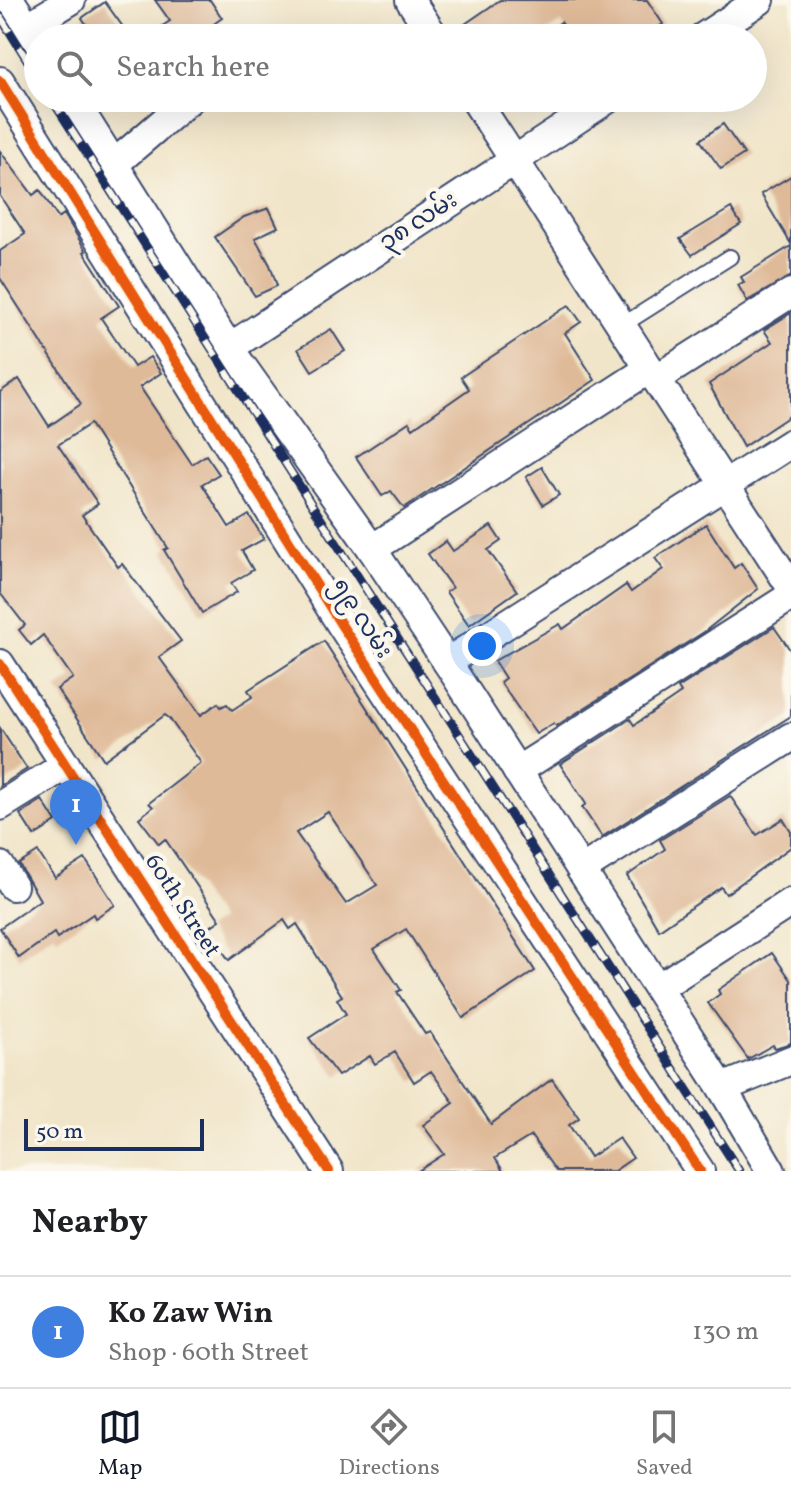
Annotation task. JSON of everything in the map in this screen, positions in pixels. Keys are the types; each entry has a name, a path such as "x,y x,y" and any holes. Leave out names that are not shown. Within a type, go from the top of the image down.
{"street":[{"path":"10,0 25,24"},
{"path":"46,24 71,0"},
{"path":"723,24 760,0"},
{"path":"417,2 428,24"},
{"name":"၅၉ လမ်း","path":"0,81 342,626 700,1171"},
{"path":"81,112 229,348 372,549 447,662 722,1088 771,1171"},
{"path":"113,165 175,112"},
{"path":"483,112 791,587"},
{"name":"၃၈ လမ်း","path":"229,348 588,112"},
{"path":"372,549 653,374 791,293"},
{"path":"447,662 791,443"},
{"path":"517,771 791,596"},
{"name":"60th Street","path":"0,664 329,1171"},
{"path":"581,870 791,737"},
{"path":"0,806 66,765"},
{"path":"658,988 791,902"},
{"path":"722,1088 791,1060"}],"lane":[{"path":"621,326 730,257"}],"building":[{"path":"155,0 210,0 222,18 214,24 165,24 170,21"},
{"path":"500,0 647,0 663,24 561,22 465,24"},
{"path":"105,2 121,24 86,24 82,18"},
{"path":"723,124 744,154 721,169 700,140"},
{"path":"0,151 33,195 40,190 58,218 64,214 119,306 101,318 134,367 150,357 161,373 140,387 192,464 206,455 219,474 202,484 229,527 249,515 264,539 242,551 253,570 231,583 237,592 202,613 164,550 168,548 90,424 58,445 98,504 82,515 118,567 122,564 181,641 159,657 201,715 218,703 221,707 227,704 232,710 252,697 248,690 324,641 535,971 463,1018 406,929 374,949 401,990 397,992 425,1034 430,1032 491,1124 552,1079 579,1118 569,1125 590,1157 619,1138 633,1158 614,1171 556,1171 531,1136 495,1158 503,1171 418,1171 444,1154 423,1125 454,1103 431,1071 414,1082 395,1052 375,1064 370,1056 338,1076 309,1038 346,1014 337,999 342,996 297,924 290,929 284,920 229,960 207,929 220,920 165,839 159,844 139,818 153,807 149,803 201,763 165,715 104,760 57,689 73,678 43,635 31,645 19,630 25,625 0,593 0,392 19,379 49,426 81,404 0,278 0,251 25,234 0,196","holes":["328,812 377,885 346,904 296,833"]},
{"path":"791,176 791,244 761,194"},
{"path":"269,208 278,227 255,238 277,286 255,296 215,237 244,217"},
{"path":"731,208 741,224 692,255 680,239"},
{"path":"791,246 791,276 747,301 738,285 744,282 741,277"},
{"path":"569,305 581,322 565,333 595,380 404,508 391,491 382,496 356,457 409,422 413,428 469,389 461,377"},
{"path":"791,313 791,415 743,447 709,384 772,342 764,330"},
{"path":"331,329 345,351 312,371 298,349"},
{"path":"542,467 559,495 543,505 526,477"},
{"path":"706,524 734,568 741,563 758,589 704,632 556,726 554,723 536,734 500,682 505,678 494,661 560,624 563,629 626,585 631,592 663,569 655,558"},
{"path":"491,526 501,541 488,550 517,591 469,625 446,592 452,588 428,554 446,541 453,551"},
{"path":"774,627 791,651 791,716 602,837 582,807 586,804 560,764 630,719 634,725 681,693 678,688"},
{"path":"0,728 27,769 0,786"},
{"path":"730,796 757,835 783,819 791,832 791,847 726,894 721,887 659,930 627,876 665,849 660,840"},
{"path":"42,800 56,822 34,836 20,814"},
{"path":"38,852 55,878 85,859 115,905 95,918 93,914 57,938 54,933 19,958 0,928 40,900 19,864"},
{"path":"772,953 791,980 791,1043 775,1048 773,1045 748,1059 708,1003 720,994 718,990"}],"railway":[{"path":"0,16 24,55"},
{"path":"60,112 739,1171"}],"cycle path":[{"path":"0,81 342,626 700,1171"},
{"path":"0,664 329,1171"}],"place":[{"name":"Ko Zaw Win","path":"76,845"}]}
